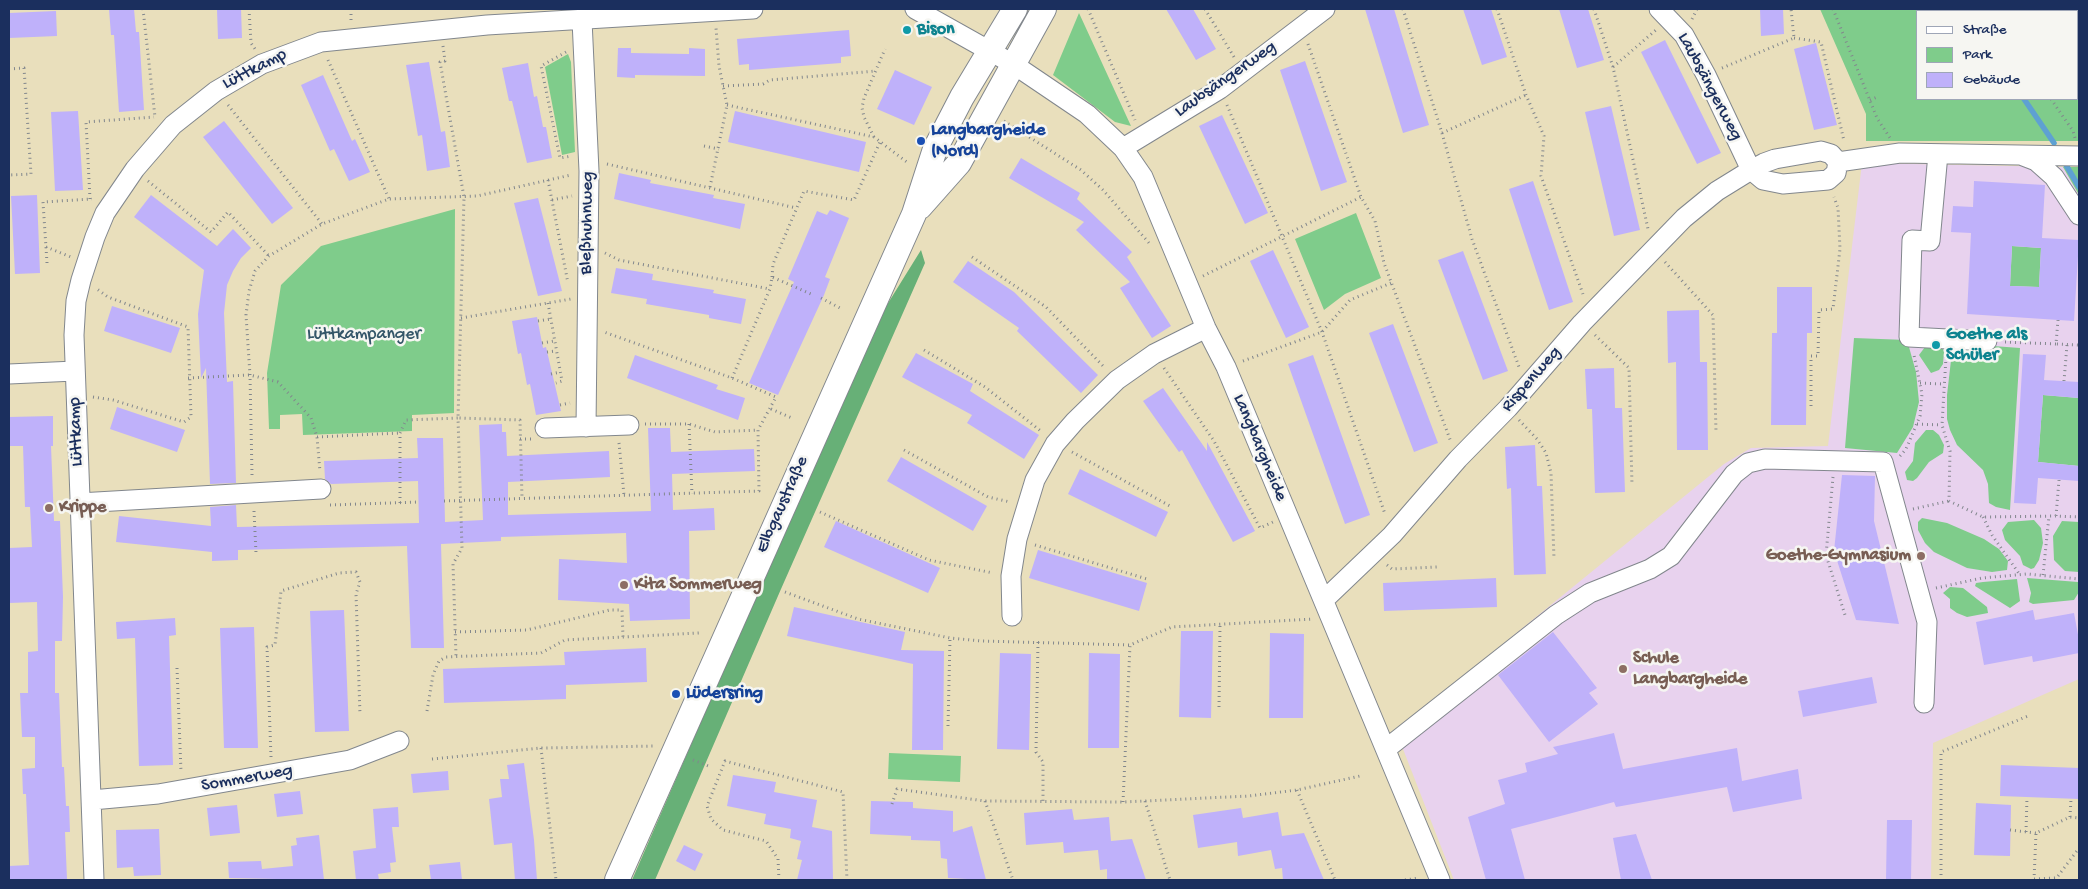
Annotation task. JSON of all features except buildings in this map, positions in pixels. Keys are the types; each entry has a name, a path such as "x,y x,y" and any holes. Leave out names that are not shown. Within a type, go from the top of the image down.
{"main road":[{"name":"Elbgaustraße","path":"618,880 914,214 935,149 1015,9"},
{"name":"Elbgaustraße","path":"914,214 959,164 1044,9"}],"street":[{"name":"Lüttkamp","path":"94,880 74,334 76,301 87,260 106,213 135,169 173,126 216,90 262,64 321,42 421,31 753,9"},
{"path":"915,9 990,51"},
{"name":"Laubsängerweg","path":"1123,148 1220,89 1243,73 1300,26 1325,9"},
{"name":"Laubsängerweg","path":"1665,14 1684,35 1706,75 1751,170"},
{"name":"Bleßhuhnweg","path":"582,20 589,171 586,427"},
{"name":"Langbargheide","path":"990,51 1013,64 1087,114 1123,148 1144,177 1206,328 1226,367 1332,618 1440,880"},
{"name":"Rispenweg","path":"1324,600 1392,535 1458,459 1508,408 1586,319 1684,218 1717,191 1751,170 1776,159 1821,151 1831,154 1838,162"},
{"path":"1751,170 1763,180 1783,184 1828,180 1836,173 1838,162 1900,153 2079,156"},
{"path":"1938,154 1930,241 1912,240 1909,337 1987,341"},
{"path":"2020,155 2036,161 2054,177 2079,215"},
{"path":"1012,616 1011,576 1017,539 1035,480 1055,444 1075,421 1117,380 1154,354 1206,328"},
{"path":"9,374 76,371"},
{"path":"545,428 623,425"},
{"path":"1386,749 1556,615 1590,593 1650,569 1671,556 1734,474 1748,463 1765,458 1883,462 1927,622 1924,703"},
{"path":"79,503 253,491 321,489"},
{"name":"Sommerweg","path":"92,800 158,794 343,761 399,741"}],"path":[{"path":"142,9 154,117"},
{"path":"249,9 251,43 256,52"},
{"path":"350,9 352,24"},
{"path":"1088,9 1136,122"},
{"path":"1205,9 1243,73"},
{"path":"1403,9 1442,133 1472,239 1526,387"},
{"path":"1498,9 1526,95 1544,136 1541,176 1586,319 1629,368 1632,485"},
{"path":"1594,9 1613,67 1653,250 1713,314 1716,432"},
{"path":"1791,9 1794,38"},
{"path":"1833,9 1877,118 1900,153"},
{"path":"1613,67 1665,14"},
{"path":"1300,26 1316,62 1361,197 1375,221 1384,262 1391,283 1458,459"},
{"path":"710,187 728,105 723,86 716,27"},
{"path":"1706,75 1794,38 1821,42 1844,140 1838,162"},
{"path":"444,49 445,61 440,62 464,197 458,418 462,548 453,564 456,656"},
{"path":"571,49 542,66 560,158 578,155"},
{"path":"885,49 862,108 864,117 874,137 908,163"},
{"path":"327,58 389,199"},
{"path":"9,69 24,68 31,174 9,176"},
{"path":"723,86 763,84 770,80 876,71"},
{"path":"1220,89 1322,332 1392,535"},
{"path":"1442,133 1526,95"},
{"path":"1870,100 1876,97"},
{"path":"223,99 322,224"},
{"path":"2052,100 2073,131 2079,156"},
{"path":"728,105 874,137"},
{"path":"90,199 86,122 154,117 159,119"},
{"path":"1000,118 1081,170 1103,190 1152,246"},
{"path":"732,378 770,289 773,264 804,191 854,200 880,142"},
{"path":"704,146 719,149"},
{"name":"Bleßhuhnweg","path":"603,164 796,208"},
{"path":"142,176 211,232 228,212 269,256"},
{"path":"253,491 250,375 246,315 249,291 256,271 269,256 322,224 389,199 478,196 566,176"},
{"path":"548,180 572,299"},
{"path":"1811,406 1811,356 1818,356 1819,310 1833,309 1840,248 1838,208 1828,180"},
{"path":"552,200 578,195"},
{"path":"1188,284 1361,197"},
{"path":"47,262 44,202 95,199"},
{"path":"46,247 75,259"},
{"name":"Bleßhuhnweg","path":"605,253 619,260 770,289"},
{"path":"972,257 1046,307 1117,380"},
{"path":"772,277 811,294"},
{"path":"1226,367 1322,332 1350,300 1391,283"},
{"path":"88,396 113,400 184,422 191,417 188,378 188,327 108,298 91,284"},
{"path":"461,318 578,298"},
{"path":"821,298 840,308"},
{"path":"548,303 562,381 556,383"},
{"path":"538,322 550,319"},
{"path":"2056,344 2058,320"},
{"path":"444,501 760,491 758,430 776,397 732,378 605,333"},
{"path":"1886,473 1906,448 1920,416 1920,383 1914,354 1914,337"},
{"path":"1947,339 1942,424 1950,451 1949,501"},
{"path":"542,343 554,341"},
{"path":"1987,341 2079,345"},
{"path":"2064,381 2067,345"},
{"path":"924,350 986,387 1055,444 1170,506"},
{"path":"547,352 556,351"},
{"path":"1154,354 1214,441 1260,528 1288,517"},
{"path":"551,374 560,372"},
{"path":"188,378 250,375 278,382 286,389 311,418 317,437 322,506 419,502"},
{"path":"1920,383 1943,384"},
{"path":"1508,408 1537,439 1546,453 1551,473 1554,559"},
{"path":"771,409 792,418"},
{"path":"400,503 400,433 406,420 458,418 520,420 522,498"},
{"path":"624,495 622,449 617,436 623,425 689,424 715,432 758,430"},
{"path":"689,424 692,494"},
{"path":"1917,424 1942,424"},
{"path":"317,437 400,433"},
{"path":"904,450 988,497 1026,505"},
{"path":"1835,460 1826,556 1845,615"},
{"path":"2056,516 2058,480"},
{"path":"1897,513 1949,501 1983,517 2056,516 2079,518"},
{"path":"256,553 254,509 264,508"},
{"path":"820,512 929,560 1011,576"},
{"path":"2043,575 2049,516"},
{"path":"1983,517 1992,535 2020,575"},
{"path":"1017,539 1146,579"},
{"path":"1372,554 1392,568 1438,567"},
{"path":"271,765 267,647 275,646 281,591 339,572 356,572 360,582 356,594 360,715"},
{"path":"1919,593 1982,578 2043,575 2079,579"},
{"path":"785,592 858,619 950,638 1130,645 1172,627 1332,618"},
{"path":"455,632 527,630 610,610 622,610 623,637"},
{"path":"1219,707 1220,625"},
{"path":"427,711 433,675 439,661 446,657 541,653 565,640 699,633"},
{"path":"948,726 950,638"},
{"path":"1038,642 1036,752 1043,762 1043,801"},
{"path":"1123,802 1130,645"},
{"path":"177,668 181,782"},
{"path":"1941,880 1941,752 2028,716"},
{"path":"432,759 541,748 649,745"},
{"path":"541,748 556,880"},
{"path":"693,759 711,767"},
{"path":"779,880 778,859 766,841 723,830 711,819 706,806 725,761 843,792 847,880"},
{"path":"892,804 896,790 985,801 1123,802 1249,796 1297,790 1360,776"},
{"path":"1297,790 1335,880"},
{"path":"2026,832 2028,797"},
{"path":"2070,817 2071,799"},
{"path":"985,801 1013,880"},
{"path":"1145,801 1170,880"},
{"path":"2010,830 2036,833 2070,817 2079,818"},
{"path":"2036,833 2034,879 2055,879 2079,848"}],"shaded area":[{"path":"1862,163 2063,167 2079,195 2079,679 1933,743 1931,880 1454,880 1396,731 1724,464 1751,448 1828,446"}],"green space":[{"path":"1820,9 2079,9 2079,141 1866,141 1866,114"},
{"path":"1079,13 1131,126 1115,122 1053,75"},
{"path":"568,54 571,62 575,152 562,155 545,67"},
{"path":"2063,167 2079,167 2079,195"},
{"name":"Lüttkampanger","path":"455,209 454,413 412,415 412,431 303,435 302,414 280,415 280,429 269,429 267,373 281,285 321,246"},
{"path":"1356,213 1381,278 1345,294 1324,310 1295,239"},
{"path":"2012,246 2041,248 2039,287 2010,286"},
{"path":"921,250 925,263 655,880 632,880 872,329"},
{"path":"1854,338 1907,340 1916,372 1919,402 1913,427 1897,453 1845,448"},
{"path":"1953,343 2020,348 2010,510 1996,507 1989,503 1988,484 1983,470 1957,445 1950,430 1947,419 1947,395"},
{"path":"1942,345 1944,352 1943,364 1939,370 1931,373 1919,355 1925,347"},
{"path":"2043,395 2079,398 2079,466 2038,462"},
{"path":"1926,430 1933,430 1939,435 1944,445 1943,453 1929,462 1913,481 1907,480 1905,472 1913,461 1915,443"},
{"path":"1922,518 1947,523 1984,539 1999,549 2008,561 2007,570 1992,572 1967,568 1934,552 1925,543 1918,530 1918,522"},
{"path":"2034,520 2041,528 2043,543 2039,560 2034,568 2031,569 2023,565 2020,556 2005,540 2002,530 2008,522"},
{"path":"2062,521 2079,522 2079,572 2065,571 2054,560 2053,536"},
{"path":"2027,578 2078,582 2079,592 2074,600 2033,604 2029,602 2031,593"},
{"path":"2017,579 2020,601 2010,608 1975,586 1976,583"},
{"path":"1950,587 1963,588 1987,607 1988,613 1967,617 1957,613 1950,608 1950,599 1943,593"},
{"path":"889,753 961,756 960,782 888,779"}],"waterway":[{"path":"2025,100 2054,143"},
{"path":"2066,165 2079,187"}],"place":[{"name":"Bison","path":"907,30"},
{"name":"Langbargheide (Nord)","path":"921,141"},
{"name":"Goethe als Schüler","path":"1936,345"},
{"name":"Krippe","path":"49,508"},
{"name":"Goethe-Gymnasium","path":"1921,556"},
{"name":"Kita Sommerweg","path":"624,585"},
{"name":"Schule Langbargheide","path":"1623,669"},
{"name":"Lüdersring","path":"676,694"}]}
